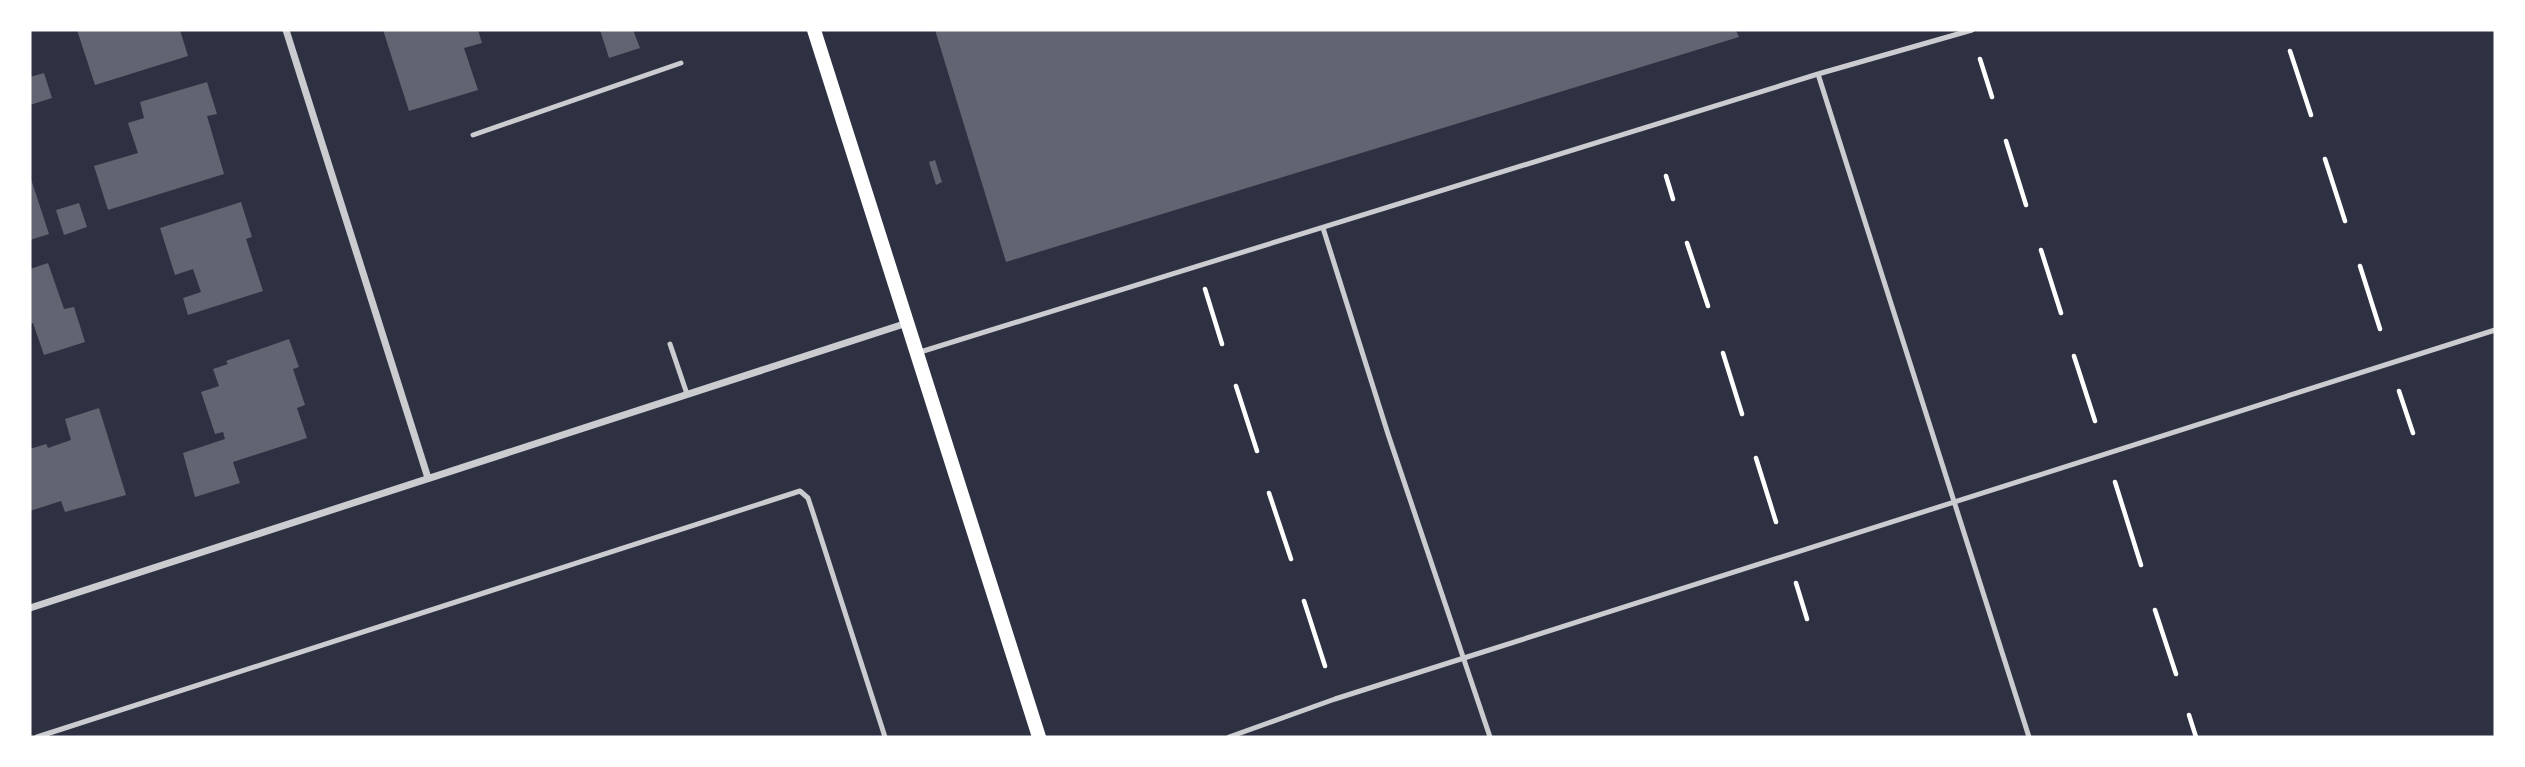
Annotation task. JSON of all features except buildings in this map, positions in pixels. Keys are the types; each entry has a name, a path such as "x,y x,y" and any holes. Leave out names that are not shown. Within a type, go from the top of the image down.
{"main road":[{"path":"814,30 1039,737"}],"street":[{"path":"286,30 428,478"},
{"path":"30,608 907,323"}],"lane":[{"path":"917,353 1818,74 1972,30"},
{"path":"472,135 681,63"},
{"path":"1818,74 2029,737"},
{"path":"1322,228 1490,737"},
{"path":"1229,737 1335,699 1954,500 2495,330"},
{"path":"670,344 687,394"},
{"path":"37,737 800,491 808,498 885,737"}],"path":[{"path":"2290,51 2311,115"},
{"path":"1980,59 1992,97"},
{"path":"2006,141 2026,205"},
{"path":"2325,159 2345,221"},
{"path":"1667,176 1673,199"},
{"path":"1687,243 1708,306"},
{"path":"2041,250 2061,313"},
{"path":"2360,266 2380,329"},
{"path":"1205,289 1222,344"},
{"path":"1723,353 1742,414"},
{"path":"2074,356 2095,421"},
{"path":"1236,386 1257,451"},
{"path":"2399,391 2413,433"},
{"path":"1756,458 1776,522"},
{"path":"2115,482 2141,565"},
{"path":"1269,493 1291,559"},
{"path":"1796,583 1807,619"},
{"path":"1304,601 1325,666"},
{"path":"2155,610 2176,674"},
{"path":"2189,715 2196,737"}]}
